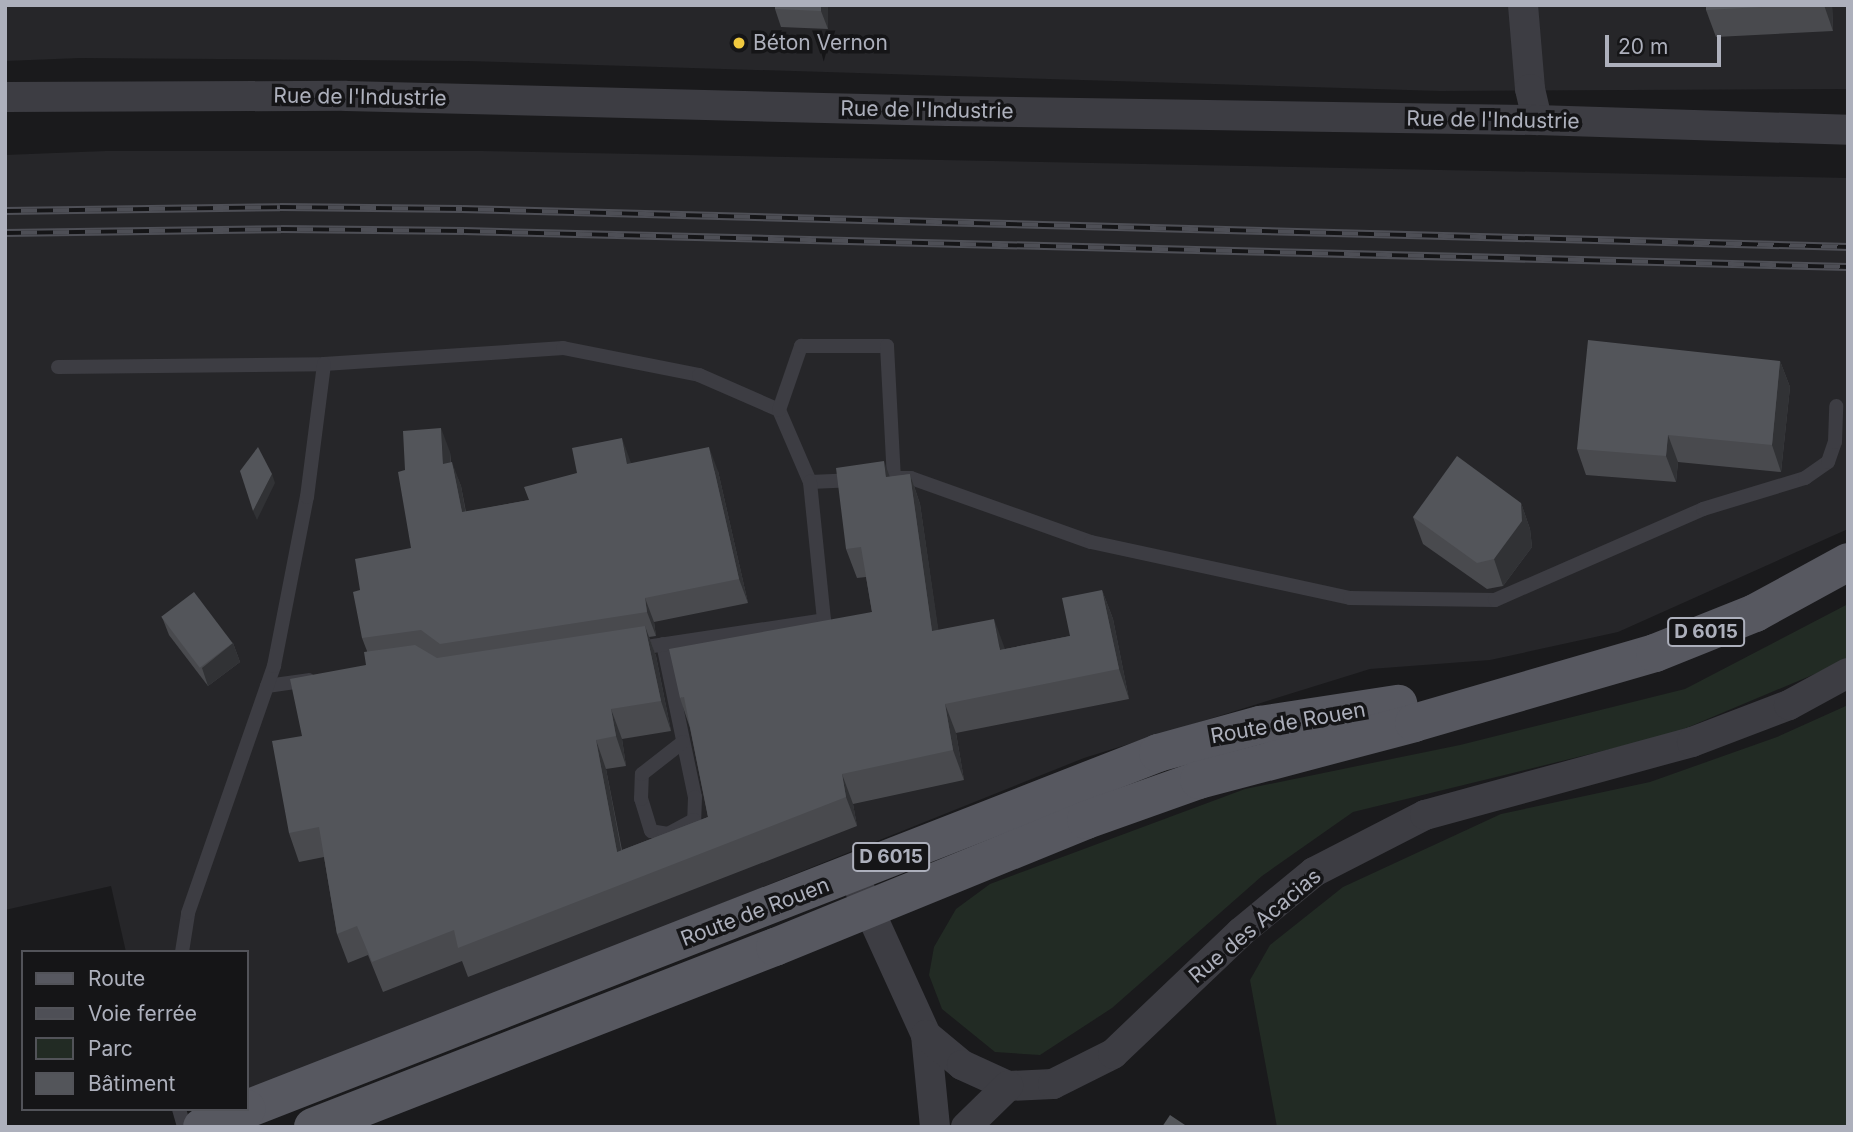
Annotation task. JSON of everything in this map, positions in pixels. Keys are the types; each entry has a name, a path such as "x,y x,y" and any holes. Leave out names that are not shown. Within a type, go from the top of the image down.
{"main road":[{"name":"Route de Rouen","path":"248,1109 492,1036 868,909 1086,820 1199,780 1655,653 1755,612 1848,562"},
{"name":"Route de Rouen","path":"313,1127 492,1036 852,874 956,830 1199,739 1260,724 1556,682"},
{"name":"Route de Rouen","path":"201,1127 242,1111"}],"street":[{"path":"1523,5 1530,89 1537,120"},
{"name":"Rue de l'Industrie","path":"5,97 346,96 948,111 1537,120 1848,130"},
{"name":"Rue des Acacias","path":"926,1035 962,1065 1008,1086 1053,1084 1113,1054 1241,932 1314,872 1425,815 1692,742 1789,705 1848,673"},
{"path":"852,874 926,1035 935,1127"},
{"path":"965,1127 1008,1086"}],"lane":[{"path":"622,651 824,620 810,482 779,410 801,346 887,346 882,479"},
{"path":"58,367 324,364 563,348 699,374 779,410"},
{"path":"182,950 188,913 267,686 307,498 324,364"},
{"path":"810,482 911,478 1091,542 1350,598 1495,600 1703,509 1805,478 1828,462 1835,442 1836,406"},
{"path":"663,644 695,797 694,820 668,834 651,831 641,799 642,774 683,742"},
{"path":"267,686 321,678"}],"shaded area":[{"path":"5,5 1848,5 1848,89 1440,91 467,61 80,58 5,61"},
{"path":"106,151 481,151 1848,178 1848,529 1618,632 1490,660 1370,669 1084,758 248,1094 248,950 126,950 111,886 5,910 5,155"}],"green space":[{"path":"1848,604 1848,660 1672,734 1353,812 1262,876 1112,1008 1040,1055 995,1052 942,1009 929,975 934,947 956,909 990,884 1245,789 1460,745 1685,689"},
{"path":"1848,705 1848,1127 1277,1127 1250,980 1270,945 1343,887 1501,814 1650,782 1777,737"}],"building":[{"path":"775,5 821,5 821,11 775,9"},
{"path":"1706,5 1801,5 1706,10"},
{"path":"1588,340 1780,361 1772,445 1668,435 1666,456 1577,449"},
{"path":"441,428 443,464 452,462 462,512 529,500 524,487 577,473 572,448 622,438 627,464 709,447 739,579 645,598 647,612 440,644 421,630 362,638 353,592 360,590 355,559 411,548 398,472 405,470 403,431"},
{"path":"258,447 272,474 253,511 240,471"},
{"path":"1457,456 1521,503 1522,521 1494,559 1477,563 1413,517"},
{"path":"884,461 886,477 910,474 932,631 994,619 1000,650 1070,636 1062,598 1102,590 1119,669 945,704 953,750 842,774 846,797 458,948 454,930 372,962 357,926 337,934 319,827 289,833 272,741 302,736 290,679 366,665 364,652 415,645 437,658 645,626 661,701 611,709 616,736 596,740 617,852 708,817 684,697 680,698 669,649 872,612 861,547 846,549 836,468"},
{"path":"194,592 233,643 200,668 161,617"},
{"path":"1170,1115 1188,1127 1162,1127"}],"railway":[{"path":"5,211 280,207 462,209 1848,247"},
{"path":"5,233 281,229 464,231 1848,267"}],"place":[{"name":"Béton Vernon","path":"739,43"}]}
